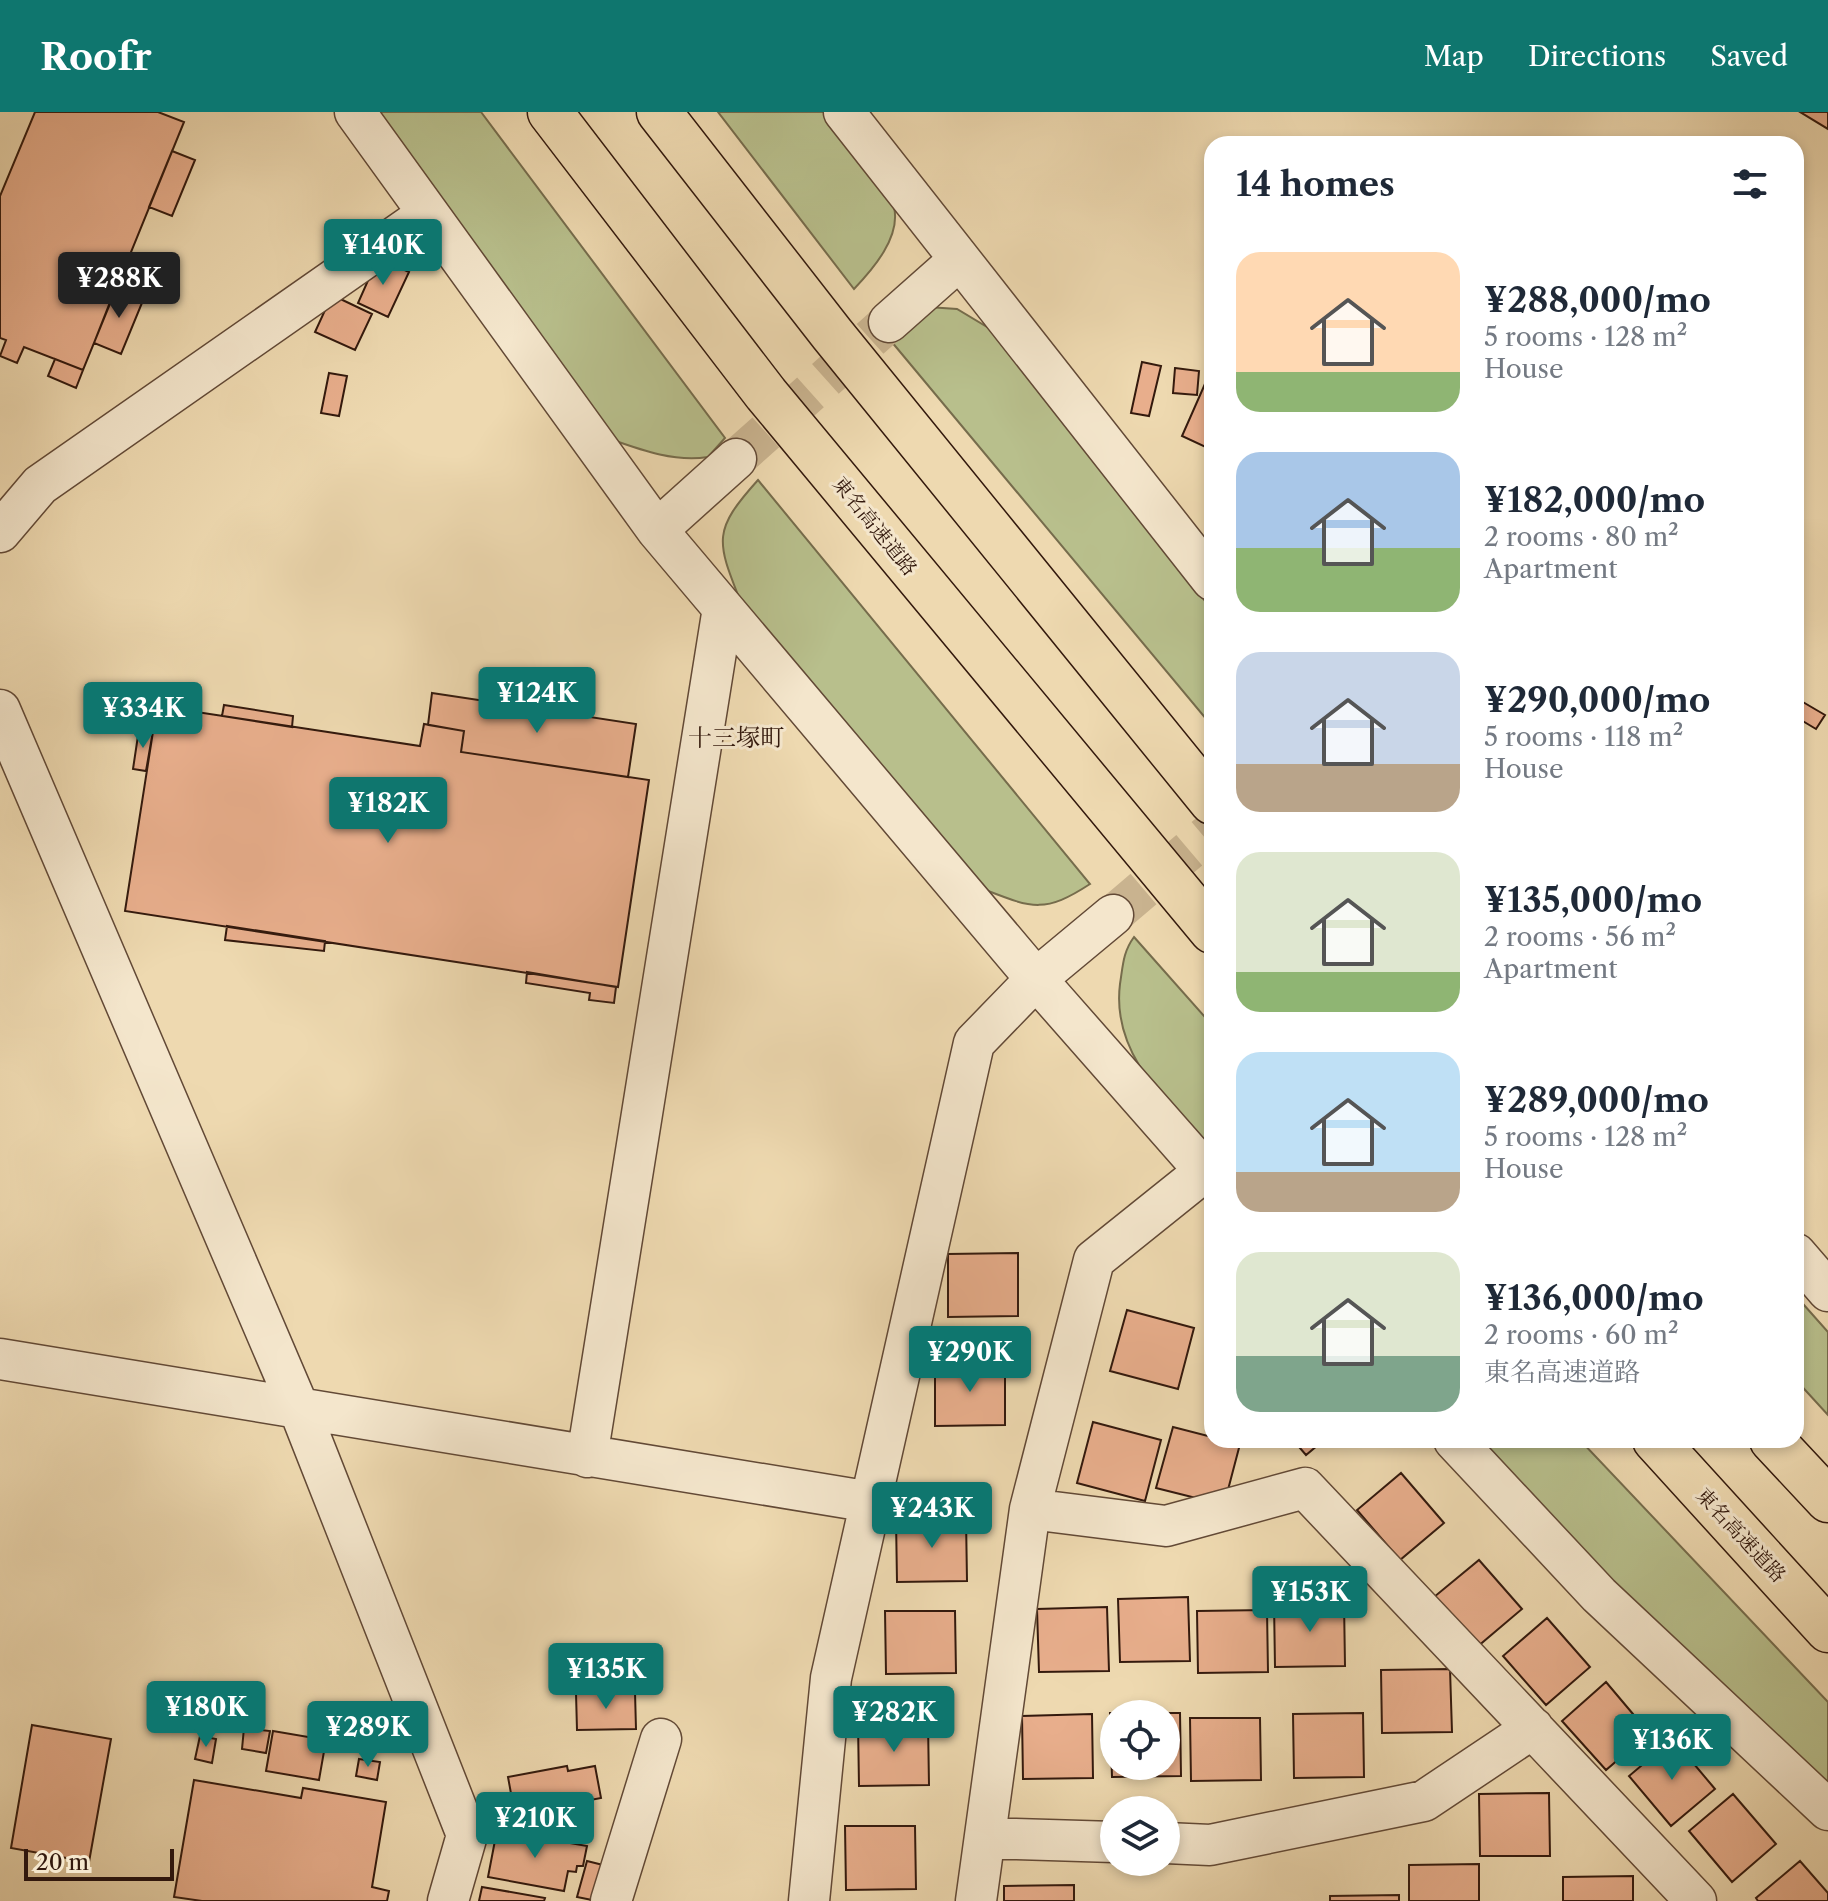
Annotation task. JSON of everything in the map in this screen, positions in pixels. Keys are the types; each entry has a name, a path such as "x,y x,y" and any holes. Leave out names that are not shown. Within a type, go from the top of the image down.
{"highway":[{"name":"東名高速道路","path":"550,112 766,394 1204,921"},
{"path":"659,112 832,334 1204,792"},
{"name":"東名高速道路","path":"1662,1448 1828,1630"},
{"path":"1779,1448 1828,1500"}],"street":[{"path":"355,112 657,530 1036,979 1204,1170"},
{"path":"844,112 1204,570"},
{"path":"0,532 40,485 428,214"},
{"path":"889,322 959,260"},
{"path":"657,530 736,459"},
{"path":"587,1457 723,608"},
{"path":"0,710 300,1411 467,1835 448,1901"},
{"path":"809,1901 831,1678 974,1043 1036,979 1113,915"},
{"path":"976,1901 1030,1509 1094,1260 1204,1178"},
{"path":"1804,1263 1828,1291"},
{"path":"0,1359 300,1411 871,1502"},
{"path":"1461,1448 1599,1595 1828,1810"},
{"path":"1030,1509 1166,1526 1305,1488 1696,1901"},
{"path":"1180,1844 1210,1845 1424,1801 1533,1728"},
{"path":"611,1901 661,1739"},
{"path":"985,1838 1100,1842"}],"green space":[{"path":"374,112 481,112 725,438 708,457 672,457 613,440"},
{"path":"718,112 833,112 894,207 893,230 884,252 854,289"},
{"path":"928,307 957,309 992,330 1204,600 1204,716 891,341"},
{"path":"758,480 1090,884 1061,900 1038,905 983,889 740,600 726,563 723,536 733,511"},
{"path":"1134,937 1204,1016 1204,1142 1146,1076 1124,1033 1120,984"},
{"path":"1804,1305 1828,1332 1828,1415 1804,1389"},
{"path":"1482,1448 1588,1448 1828,1702 1828,1792 1558,1532"}],"building":[{"path":"35,112 158,112 184,122 83,370 24,347 17,363 0,356 6,340 0,338 0,196"},
{"path":"1800,112 1828,112 1828,129"},
{"path":"172,151 195,160 172,216 149,207"},
{"path":"378,258 409,272 388,317 358,303"},
{"path":"116,287 144,298 121,354 94,343"},
{"path":"332,295 372,314 355,350 315,332"},
{"path":"55,359 83,370 76,388 48,376"},
{"path":"1142,362 1161,366 1149,416 1131,413"},
{"path":"1175,368 1199,371 1197,395 1173,393"},
{"path":"329,373 347,376 339,416 321,413"},
{"path":"1204,386 1204,446 1182,436"},
{"path":"432,693 636,724 628,777 461,752 464,731 428,725"},
{"path":"1804,703 1825,715 1816,729 1804,722"},
{"path":"224,705 293,716 292,727 222,716"},
{"path":"157,706 420,746 424,724 464,731 461,752 649,780 618,987 125,911"},
{"path":"139,729 153,731 146,771 133,769"},
{"path":"227,926 325,941 324,951 225,940"},
{"path":"527,972 616,987 614,1003 589,1000 590,993 526,983"},
{"path":"1018,1253 1018,1316 948,1317 948,1254"},
{"path":"1127,1310 1194,1328 1178,1389 1110,1371"},
{"path":"1005,1361 1005,1425 935,1426 935,1362"},
{"path":"1093,1422 1161,1440 1145,1501 1077,1483"},
{"path":"1173,1427 1204,1435 1204,1448 1239,1448 1224,1505 1156,1488"},
{"path":"1300,1448 1314,1448 1306,1455"},
{"path":"1401,1473 1444,1523 1400,1560 1357,1510"},
{"path":"966,1518 967,1581 897,1582 896,1519"},
{"path":"1479,1560 1522,1609 1477,1647 1434,1597"},
{"path":"1188,1597 1190,1661 1120,1662 1118,1599"},
{"path":"1344,1602 1345,1666 1275,1667 1274,1603"},
{"path":"1107,1607 1109,1671 1039,1672 1037,1609"},
{"path":"1267,1610 1268,1672 1198,1673 1197,1611"},
{"path":"885,1611 955,1611 956,1673 886,1674"},
{"path":"1547,1618 1590,1667 1546,1705 1503,1656"},
{"path":"1450,1669 1452,1732 1382,1733 1381,1670"},
{"path":"1606,1682 1649,1733 1606,1770 1562,1721"},
{"path":"635,1692 636,1729 577,1730 576,1693"},
{"path":"1363,1713 1364,1777 1294,1778 1293,1714"},
{"path":"1092,1714 1093,1778 1023,1779 1022,1716"},
{"path":"1190,1718 1260,1718 1261,1780 1191,1781"},
{"path":"928,1722 929,1785 859,1786 858,1723"},
{"path":"32,1725 111,1739 89,1862 11,1848"},
{"path":"244,1728 270,1731 266,1753 242,1749"},
{"path":"273,1731 326,1740 319,1780 266,1771"},
{"path":"200,1736 216,1739 212,1763 195,1759"},
{"path":"1673,1739 1715,1789 1671,1826 1629,1776"},
{"path":"359,1759 380,1762 377,1780 356,1776"},
{"path":"567,1766 568,1771 595,1766 601,1798 543,1809 542,1805 514,1810 508,1777"},
{"path":"194,1780 301,1798 303,1788 386,1802 372,1887 389,1891 387,1901 202,1901 174,1897"},
{"path":"1549,1793 1550,1856 1480,1856 1479,1794"},
{"path":"1733,1794 1776,1844 1732,1882 1689,1831"},
{"path":"845,1826 915,1826 916,1889 846,1890"},
{"path":"497,1830 587,1846 583,1866 577,1866 576,1872 568,1871 564,1891 488,1877"},
{"path":"587,1861 607,1866 597,1901 577,1897"},
{"path":"1800,1861 1828,1893 1828,1901 1758,1901 1756,1898"},
{"path":"1479,1864 1479,1901 1409,1901 1409,1865"},
{"path":"1633,1876 1633,1901 1563,1901 1563,1877"},
{"path":"1074,1885 1074,1901 1004,1901 1004,1886"},
{"path":"482,1887 545,1898 544,1901 479,1901"},
{"path":"1399,1895 1399,1901 1330,1901 1330,1896"}],"tunnel":[{"path":"736,459 889,322"},
{"path":"1113,915 1204,838"}],"district":[{"name":"十三塚町","path":"736,737"}]}
